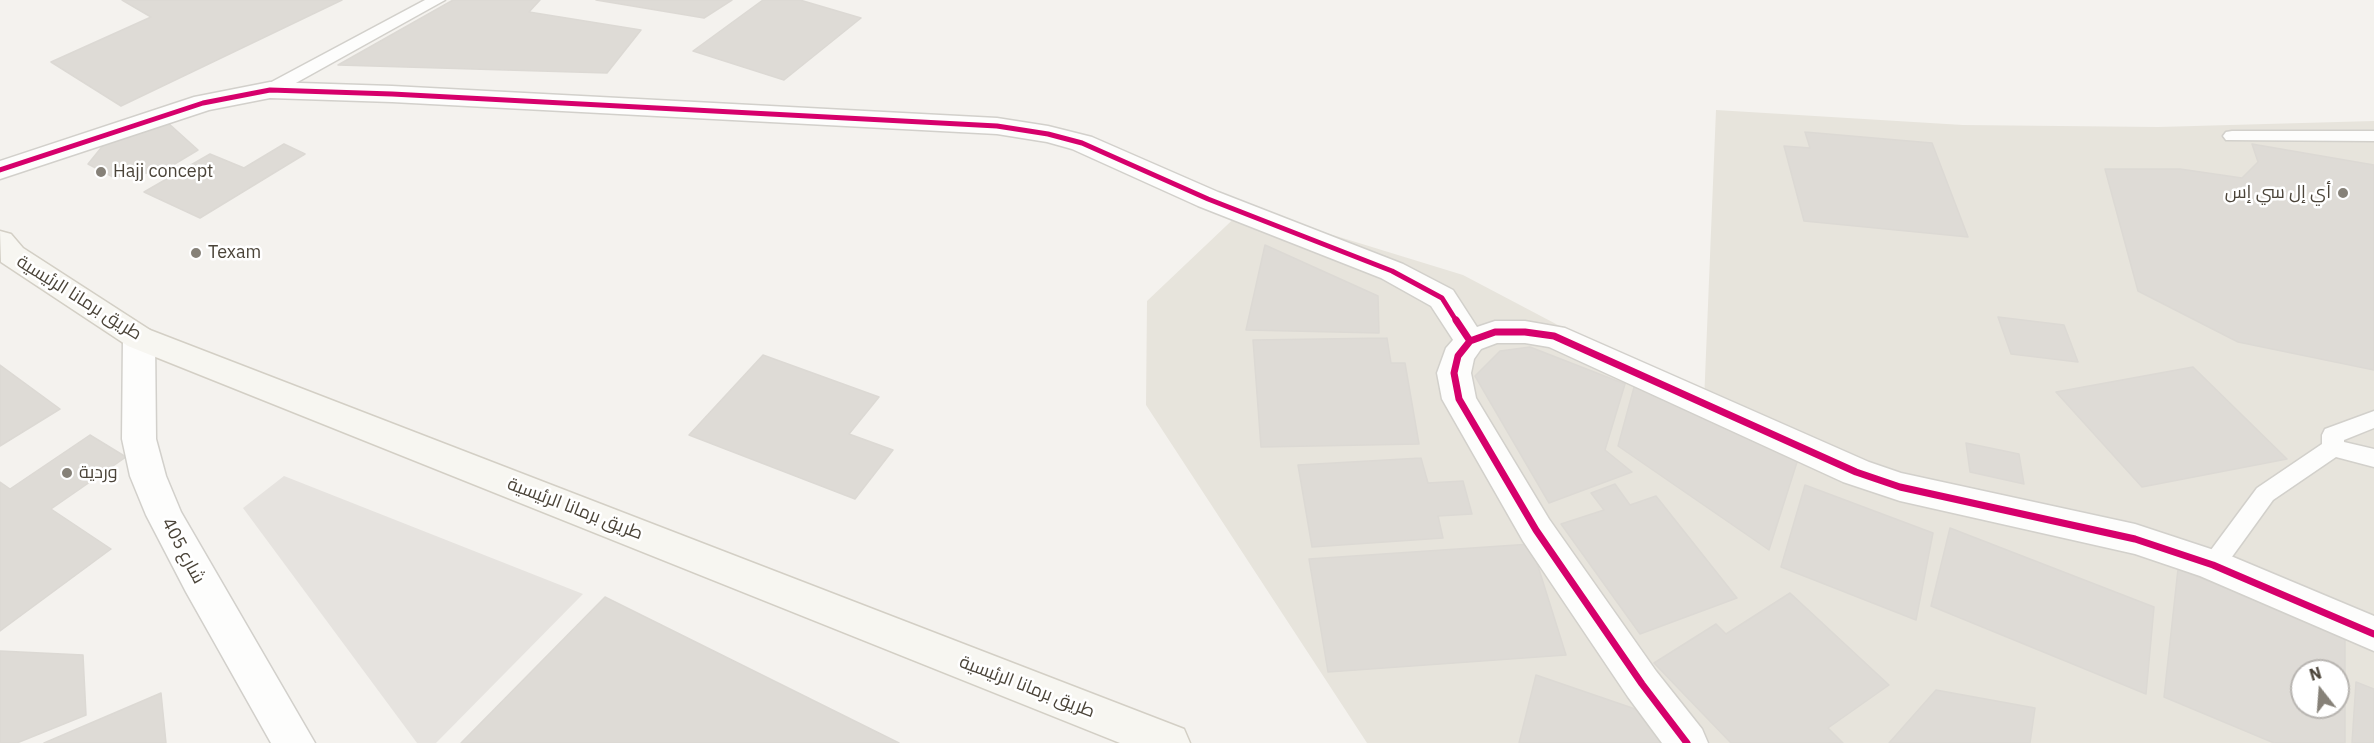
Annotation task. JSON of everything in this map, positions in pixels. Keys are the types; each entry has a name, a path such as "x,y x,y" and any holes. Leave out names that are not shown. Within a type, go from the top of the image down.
{"main road":[{"name":"طريق برمانا الرئيسية","path":"4,254 139,338 1169,743"}],"street":[{"path":"0,170 203,102 270,90 371,93 997,126 1048,134 1082,143 1218,203 1392,271 1442,298 1470,341"},
{"path":"1687,743 1642,684 1536,530 1459,399 1454,373 1458,356 1470,341 1495,332 1554,336 1856,472 1921,492 1996,510 2066,522 2135,539 2213,565 2374,634"},
{"name":"شارع 405","path":"139,338 139,439 148,476 164,515 199,581 294,743"}],"lane":[{"path":"270,90 437,0"},
{"path":"2232,136 2374,136"},
{"path":"2333,448 2333,435 2374,419"},
{"path":"2213,565 2265,494 2333,448 2374,458"}],"shaded area":[{"path":"1716,110 1963,125 2158,127 2374,121 2374,743 1367,743 1146,405 1147,301 1245,208 1463,275 1704,402"},
{"path":"284,476 583,594 436,743 417,743 243,508"}],"building":[{"path":"122,0 342,0 121,106 51,62 151,17"},
{"path":"453,0 540,0 529,12 641,30 607,73 338,65"},
{"path":"596,0 732,0 704,18"},
{"path":"763,0 800,0 861,18 784,80 693,51"},
{"path":"167,122 198,150 163,171 113,177 88,164 105,143"},
{"path":"1805,132 1932,143 1968,237 1804,221 1784,146 1810,148"},
{"path":"284,144 305,154 200,218 144,192 210,154 244,168"},
{"path":"2252,144 2374,165 2374,370 2238,342 2138,291 2105,169 2180,169 2242,178 2258,162"},
{"path":"1265,245 1378,296 1379,333 1246,330"},
{"path":"1998,317 2064,325 2078,362 2011,354"},
{"path":"1387,338 1391,363 1405,363 1419,444 1261,447 1253,340"},
{"path":"1530,347 1625,384 1605,450 1632,472 1549,503 1475,376 1500,351"},
{"path":"763,355 879,397 849,434 893,450 855,499 689,435"},
{"path":"0,365 60,409 0,446"},
{"path":"2193,367 2287,459 2142,487 2056,392"},
{"path":"1636,380 1798,459 1769,550 1618,446"},
{"path":"90,435 126,457 51,509 111,549 0,631 0,482 10,489"},
{"path":"1966,443 2019,454 2024,484 1970,472"},
{"path":"1421,458 1428,483 1463,481 1472,514 1438,516 1443,538 1312,547 1298,465"},
{"path":"1615,484 1630,505 1656,496 1737,598 1640,634 1561,524 1604,510 1591,493"},
{"path":"1805,485 1933,533 1916,620 1781,567"},
{"path":"1950,528 2154,607 2146,694 1931,606"},
{"path":"1531,544 1566,655 1328,672 1309,559"},
{"path":"2178,569 2345,634 2345,659 2290,659 2290,719 2345,719 2345,743 2274,743 2164,697"},
{"path":"1790,593 1889,685 1828,728 1843,743 1731,743 1654,663 1716,624 1726,634"},
{"path":"605,597 899,743 461,743"},
{"path":"0,651 83,655 86,715 17,743 0,743"},
{"path":"1536,675 1641,711 1666,743 1519,743"},
{"path":"2356,682 2374,689 2374,743 2352,743"},
{"path":"1936,690 2035,708 2030,743 1889,743"},
{"path":"161,693 166,743 44,743"}],"cycle path":[{"path":"0,170 203,103 270,90 392,94 997,126 1048,134 1082,143 1208,199 1392,271 1442,298 1470,341"},
{"path":"1687,743 1642,684 1536,530 1459,399 1454,373 1458,356 1470,341 1495,332 1525,332 1554,336 1856,472 1900,487 2135,539 2213,565 2374,634"}],"place":[{"name":"Hajj concept","path":"101,172"},
{"name":"أي إل سي إس","path":"2343,193"},
{"name":"Texam","path":"196,253"},
{"name":"وردية","path":"67,473"}]}
